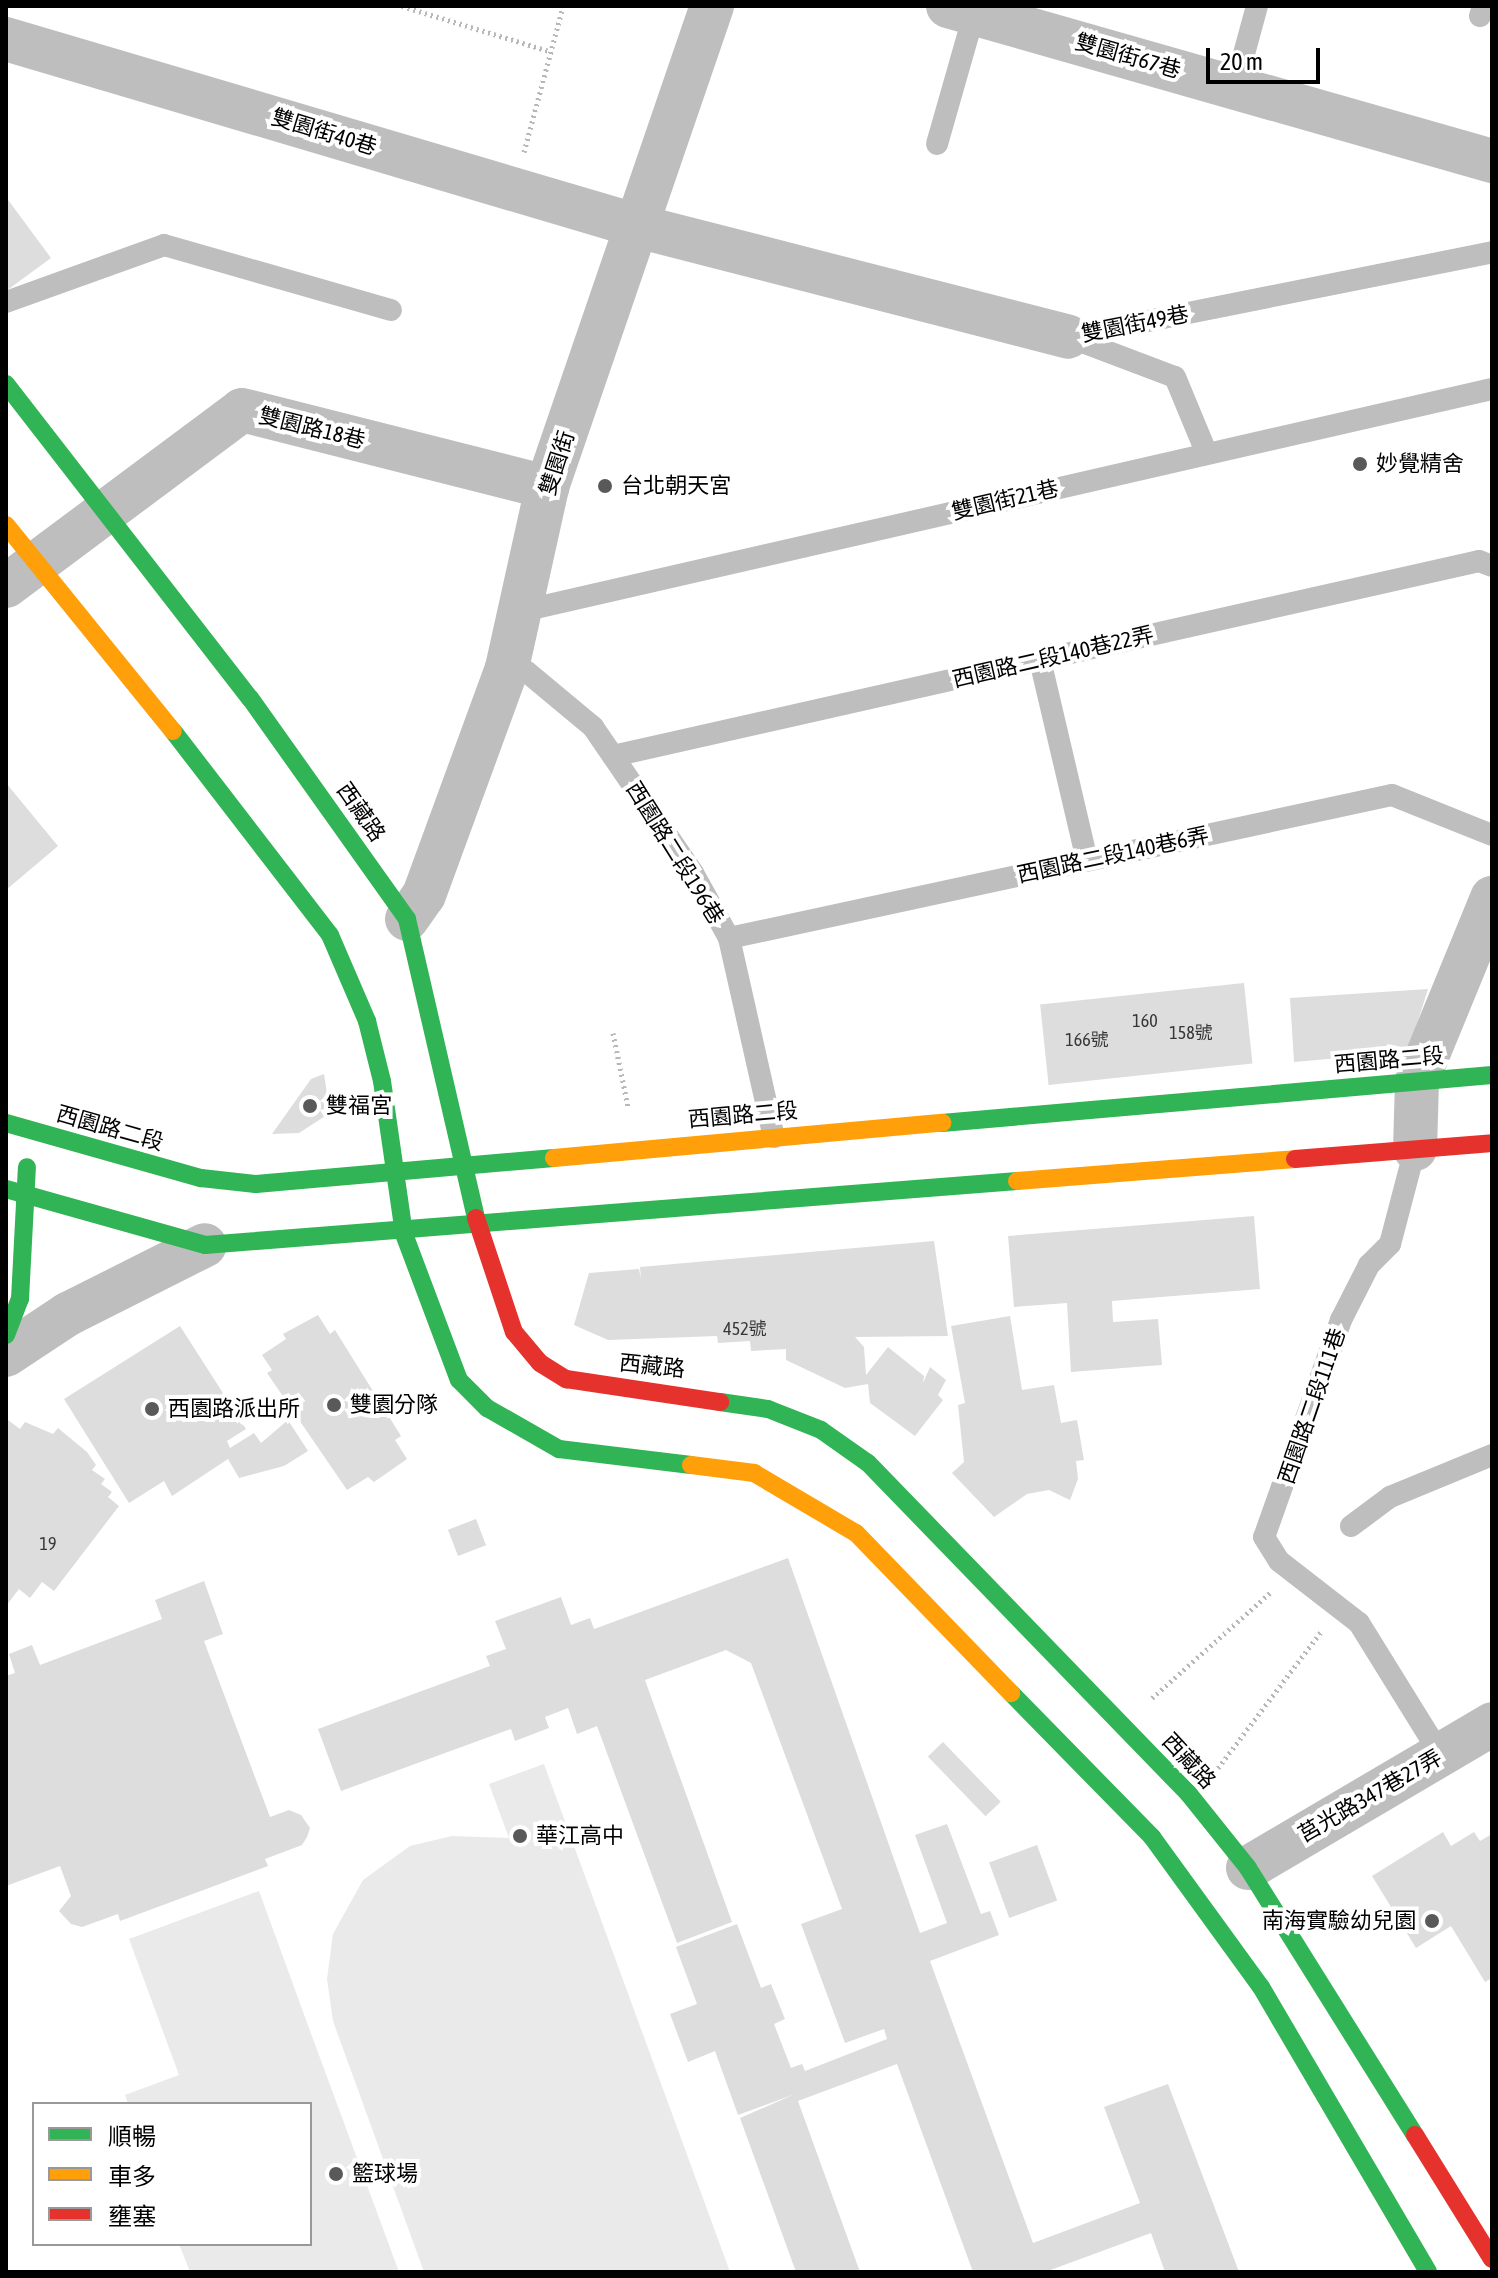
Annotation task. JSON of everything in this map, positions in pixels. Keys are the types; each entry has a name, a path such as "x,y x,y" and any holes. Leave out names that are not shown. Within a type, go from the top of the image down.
{"street":[{"name":"雙園街","path":"407,919 424,895 507,668 547,487 641,227 712,6"},
{"name":"雙園街67巷","path":"961,10 1042,18 1235,87 1492,161"},
{"name":"雙園街40巷","path":"6,39 641,227"},
{"name":"雙園街49巷","path":"641,227 1068,337"},
{"name":"西藏路","path":"6,384 250,698 407,919 478,1228 508,1321 540,1363 566,1379 724,1399 821,1430 868,1463 1194,1800 1248,1868 1492,2259"},
{"name":"雙園路18巷","path":"107,515 242,410 547,487"},
{"path":"21,575 107,515"},
{"path":"6,525 21,575 291,877 330,935 367,1021 404,1234 439,1338 459,1380 487,1408 559,1449 754,1473 799,1494 856,1533 1152,1837 1261,1987 1428,2272"},
{"path":"1415,1149 1417,1081 1489,915"},
{"name":"西園路二段","path":"15,1126 215,1180 256,1184 394,1168 1492,1075"},
{"path":"6,1335 20,1299 29,1196 15,1126"},
{"path":"6,1189 205,1245 404,1234 1492,1143"},
{"path":"6,1355 68,1314 205,1245"},
{"name":"莒光路347巷27弄","path":"1248,1868 1492,1724"}],"lane":[{"path":"1235,87 1257,6"},
{"path":"937,144 961,10"},
{"path":"6,302 164,245 391,310"},
{"name":"雙園街49巷","path":"1068,337 1492,252"},
{"path":"1068,337 1175,377 1206,452"},
{"name":"雙園街21巷","path":"518,612 1206,452 1492,389"},
{"name":"西園路二段140巷22弄","path":"613,756 1479,561 1492,566"},
{"path":"1040,660 1087,861"},
{"name":"西園路二段196巷","path":"507,668 527,672 593,727 729,938 774,1137"},
{"name":"西園路二段140巷6弄","path":"729,938 1392,795 1492,835"},
{"name":"西園路二段111巷","path":"1415,1149 1390,1244 1369,1265 1341,1320 1264,1537 1294,1571 1341,1606 1385,1659 1441,1755"},
{"path":"1351,1526 1390,1497 1492,1455"}],"path":[{"path":"402,6 549,51"},
{"path":"514,189 563,6"},
{"path":"613,1033 628,1107"},
{"path":"1122,1726 1294,1571"},
{"path":"1194,1800 1341,1606"}],"shaded area":[{"path":"544,1764 730,2272 424,2272 333,2021 327,1979 333,1934 363,1880 410,1846 452,1836 509,1838 489,1784"},
{"path":"259,1891 399,2272 190,2272 180,2246 312,2246 312,2102 127,2102 125,2095 179,2075 129,1939"}],"building":[{"path":"6,197 51,258 6,291"},
{"path":"6,783 58,846 6,890"},
{"path":"1244,983 1252,1064 1049,1085 1040,1004"},
{"path":"1428,989 1408,1052 1294,1062 1290,998"},
{"name":"雙福宮","path":"324,1074 330,1113 299,1133 272,1134 311,1079"},
{"path":"1254,1216 1260,1289 1112,1301 1113,1322 1158,1319 1162,1365 1071,1372 1067,1303 1014,1307 1008,1236"},
{"path":"934,1241 948,1336 855,1337 864,1347 866,1375 888,1347 924,1376 923,1383 930,1367 946,1380 938,1395 943,1400 915,1436 870,1403 868,1384 845,1388 786,1360 786,1349 751,1351 750,1341 718,1343 717,1336 608,1340 574,1325 589,1273 639,1269 641,1279 640,1267"},
{"name":"雙園分隊","path":"318,1315 330,1334 335,1330 401,1436 395,1440 407,1459 374,1482 368,1477 347,1490 267,1373 272,1370 262,1355 286,1339 283,1334"},
{"path":"1010,1316 1022,1390 1054,1385 1061,1423 1077,1420 1084,1460 1076,1461 1078,1479 1070,1500 1049,1490 1027,1494 994,1517 952,1473 964,1462 958,1405 965,1403 951,1326"},
{"name":"西園路派出所","path":"180,1326 246,1429 227,1441 230,1448 254,1433 261,1443 288,1420 308,1451 284,1466 239,1478 228,1459 172,1496 164,1481 129,1503 64,1399"},
{"path":"8,1420 20,1429 25,1422 53,1434 58,1428 87,1452 96,1465 92,1470 105,1479 101,1484 112,1492 108,1497 119,1506 54,1591 42,1582 30,1598 19,1589 6,1606"},
{"path":"476,1519 486,1545 458,1556 448,1530"},
{"path":"788,1558 920,1933 947,1923 915,1835 947,1824 981,1914 990,1911 999,1935 930,1961 1033,2243 1140,2203 1104,2107 1168,2084 1239,2272 1165,2272 1151,2233 1045,2272 973,2272 897,2064 798,2101 860,2272 796,2272 740,2118 795,2094 738,2115 715,2051 688,2062 670,2014 697,2004 676,1947 737,1924 761,1988 771,1984 785,2019 774,2024 791,2068 802,2064 805,2071 887,2039 884,2029 845,2043 801,1924 842,1909 751,1663 726,1650 645,1680 732,1922 677,1943 597,1726 577,1734 568,1708 545,1717 549,1728 515,1741 511,1729 341,1791 318,1729 490,1666 486,1656 506,1649 495,1621 561,1597 571,1625 590,1618 594,1629"},
{"path":"204,1581 223,1634 204,1641 270,1817 289,1810 301,1815 310,1828 307,1837 302,1845 265,1859 268,1866 120,1921 118,1914 82,1927 71,1924 59,1911 71,1896 60,1866 6,1886 6,1676 15,1673 9,1654 32,1645 40,1665 162,1619 155,1600"},
{"path":"943,1742 1001,1802 986,1816 928,1757"},
{"name":"南海實驗幼兒園","path":"1443,1832 1451,1846 1474,1832 1480,1841 1492,1834 1492,1978 1485,1982 1451,1926 1416,1948 1372,1876"},
{"path":"1037,1845 1057,1900 1009,1918 989,1862"}],"traffic: fast":[{"path":"6,384 250,698 407,919 476,1218"},
{"path":"173,731 330,935 367,1021 382,1081 404,1234 459,1380 487,1408 559,1449 691,1465"},
{"path":"942,1123 1492,1075"},
{"path":"6,1123 201,1178 256,1184 554,1158"},
{"path":"6,1335 20,1299 27,1167"},
{"path":"6,1189 205,1245 1017,1181"},
{"path":"720,1402 768,1409 821,1430 868,1463 1188,1793 1248,1868 1415,2135"},
{"path":"1011,1693 1152,1837 1261,1987 1428,2272"}],"traffic: slow":[{"path":"6,525 173,731"},
{"path":"554,1158 942,1123"},
{"path":"1017,1181 1295,1159"},
{"path":"691,1465 754,1473 856,1533 1011,1693"}],"traffic: jam":[{"path":"1295,1159 1492,1143"},
{"path":"476,1218 514,1332 540,1363 566,1379 720,1402"},
{"path":"1415,2135 1492,2259"}],"place":[{"name":"妙覺精舍","path":"1360,464"},
{"name":"台北朝天宮","path":"605,486"},
{"name":"雙福宮","path":"310,1106"},
{"name":"雙園分隊","path":"334,1405"},
{"name":"西園路派出所","path":"152,1409"},
{"name":"華江高中","path":"520,1836"},
{"name":"南海實驗幼兒園","path":"1432,1921"},
{"name":"籃球場","path":"336,2174"}]}
